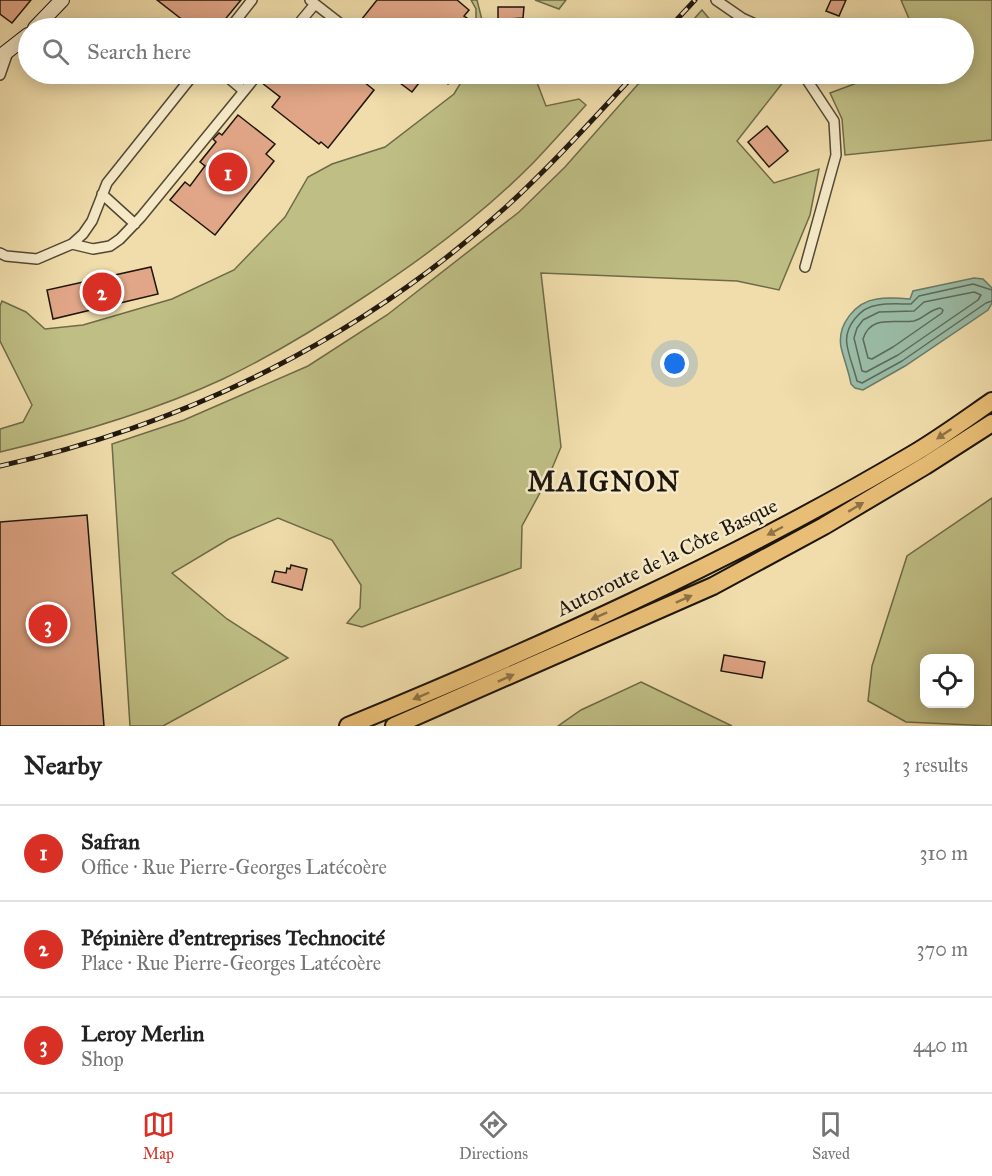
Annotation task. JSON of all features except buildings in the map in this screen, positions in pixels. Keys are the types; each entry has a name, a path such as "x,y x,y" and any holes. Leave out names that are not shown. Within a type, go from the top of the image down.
{"highway":[{"name":"Autoroute de la Côte Basque","path":"348,726 704,569 915,453 992,401"},
{"name":"Autoroute de la Côte Basque","path":"394,726 713,586 824,526 992,423"}],"main road":[{"path":"45,18 62,0"},
{"path":"4,54 18,43"}],"street":[{"path":"238,18 252,0"},
{"path":"716,0 742,18"},
{"path":"302,18 312,2 333,18"},
{"path":"0,75 4,54"},
{"path":"0,253 6,256 37,259 72,244 92,221 107,183 186,84"},
{"path":"236,84 244,91"},
{"path":"72,244 93,249 110,246 120,239 135,224 250,84"},
{"path":"805,267 836,155 834,121 810,84"},
{"path":"102,194 135,224"}],"green space":[{"path":"471,0 477,0 482,18 476,18 476,9"},
{"path":"535,0 566,0 559,9"},
{"path":"901,0 992,0 992,140 845,155 842,119 830,93 854,84 974,84 974,18 909,18"},
{"path":"702,10 709,18 695,18"},
{"path":"460,84 538,84 546,106 579,99 586,105 515,181 474,217 387,282 295,340 223,379 169,402 85,430 0,452 0,429 23,422 32,405 0,341 2,301 26,312 45,329 83,325 172,299 234,270 285,217 308,177 332,164 385,147 454,94"},
{"path":"638,84 782,84 737,141 774,183 819,169 810,215 779,290 737,281 541,273 561,447 548,478 522,526 521,568 362,627 347,623 360,608 361,585 332,540 278,518 229,539 172,573 227,619 288,658 163,726 130,726 112,444 184,420 308,366 387,315 519,212 565,167"},
{"path":"992,498 992,726 906,722 868,701 872,666 907,556"},
{"path":"641,682 732,726 558,726 581,710"}],"water":[{"path":"974,278 983,279 992,288 992,303 988,310 905,366 863,390 851,384 840,339 845,323 855,310 869,301 885,298 910,299 913,291"}],"railway":[{"path":"678,18 695,0"},
{"path":"0,466 70,448 138,426 205,400 270,370 333,335 393,296 451,254 506,207 626,84"}],"place":[{"name":"Safran","path":"228,172"},
{"name":"Pépinière d'entreprises Technocité","path":"102,292"},
{"name":"Leroy Merlin","path":"48,624"}],"district":[{"name":"MAIGNON","path":"604,482"}]}
